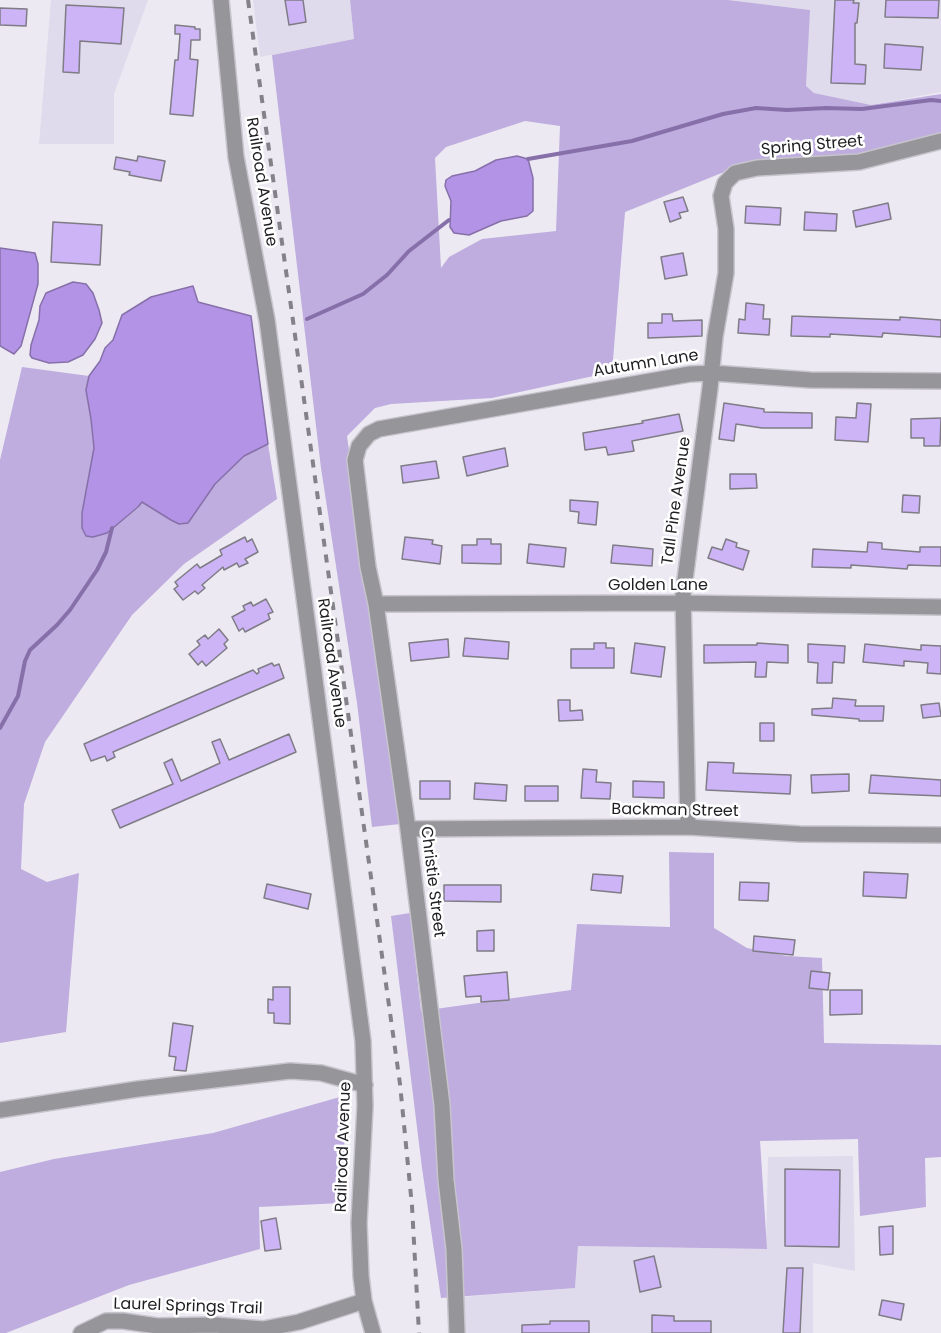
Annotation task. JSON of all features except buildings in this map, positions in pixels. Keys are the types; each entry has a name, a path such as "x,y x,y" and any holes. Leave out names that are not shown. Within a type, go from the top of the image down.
{"street":[{"name":"Railroad Avenue","path":"221,0 236,157 267,320 359,1004 365,1085 359,1222 361,1276 364,1301 373,1333"},
{"name":"Spring Street","path":"725,183 735,173 757,168 858,162 941,141"},
{"name":"Tall Pine Avenue","path":"688,827 682,603 715,337 726,273 727,240 721,196 725,183"},
{"name":"Autumn Lane","path":"363,439 379,429 668,377 712,373 810,380 941,381"},
{"name":"Christie Street","path":"363,439 358,446 355,460 368,567 408,829 442,1105 446,1180 454,1249 456,1333"},
{"name":"Golden Lane","path":"375,604 682,603 941,607"},
{"name":"Backman Street","path":"408,829 688,827 801,834 941,835"},
{"path":"0,1110 138,1089 290,1071 321,1073 365,1085"},
{"name":"Laurel Springs Trail","path":"81,1333 106,1321 123,1320 157,1326 215,1325 263,1329 299,1322 364,1301"}],"shaded area":[{"path":"51,0 148,0 114,94 114,144 39,144"},
{"path":"253,0 350,0 354,39 260,57"},
{"path":"350,0 728,0 810,10 806,86 814,93 871,105 941,94 941,135 888,151 734,168 625,212 612,372 492,398 391,404 375,408 347,436 400,824 372,827 357,703 321,468 272,55 354,39","holes":["525,121 560,126 556,231 482,239 449,257 441,268 435,158 446,147"]},
{"path":"728,0 941,0 941,92 871,105 814,93 806,86 809,10"},
{"path":"517,156 528,159 533,178 533,211 527,216 501,221 469,235 454,233 450,227 451,201 445,186 446,180 452,176 475,171 496,160"},
{"path":"0,248 35,253 38,264 38,284 21,346 14,354 0,346"},
{"path":"73,282 86,284 93,293 102,323 95,339 83,355 68,362 49,363 32,358 31,345 39,320 40,306 46,293"},
{"path":"193,286 198,302 251,316 268,444 244,456 215,484 188,523 179,524 142,502 107,533 93,537 86,536 82,528 82,513 94,448 86,390 89,376 100,361 105,348 113,340 122,315 151,297"},
{"path":"22,367 89,376 86,390 94,448 82,513 107,533 138,508 142,502 171,520 188,523 215,484 244,456 268,444 277,499 184,564 132,615 45,742 24,804 21,869 47,882 79,873 66,1032 0,1043 0,460"},
{"path":"669,852 714,853 714,928 747,948 787,956 822,958 824,1043 941,1045 941,1157 925,1158 926,1207 860,1216 858,1139 760,1141 767,1249 578,1246 575,1288 441,1298 422,1168 391,916 410,913 421,1011 571,990 577,924 670,927"},
{"path":"347,1095 341,1203 259,1207 260,1249 129,1285 6,1333 0,1333 0,1172 54,1159 213,1133"},
{"path":"853,1156 855,1271 813,1263 813,1333 450,1333 450,1298 575,1288 578,1246 766,1249 768,1157"}],"waterway":[{"path":"528,159 632,141 723,114 756,108 862,109 931,100 941,101"},
{"path":"307,319 363,294 387,275 409,251 449,220"},
{"path":"0,728 18,696 25,661 30,650 70,610 97,570 106,552 112,528"}],"railway":[{"path":"248,0 400,1084 412,1206 419,1333"}]}
